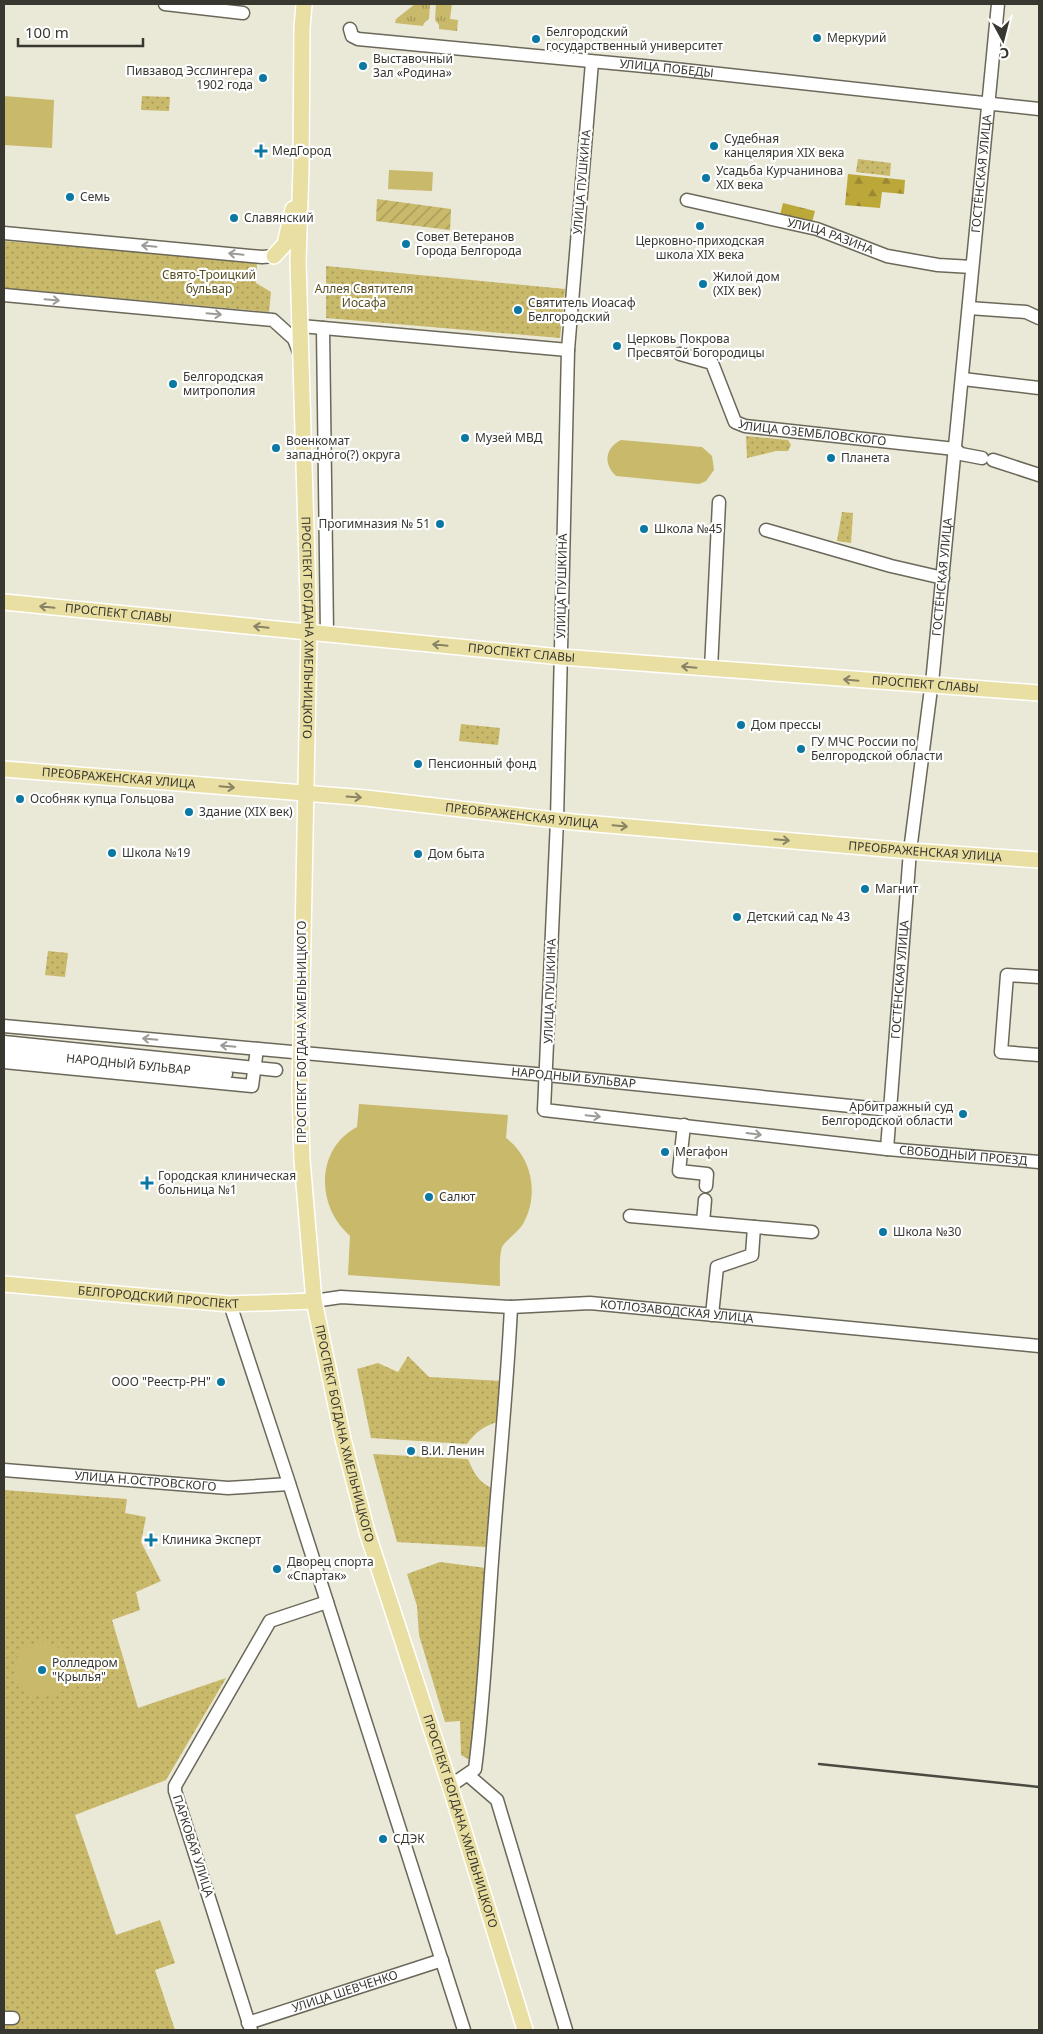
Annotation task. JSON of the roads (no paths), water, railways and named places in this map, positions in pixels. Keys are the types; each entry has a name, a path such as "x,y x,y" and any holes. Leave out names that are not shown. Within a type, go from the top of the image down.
{"main road":[{"name":"ПРОСПЕКТ БОГДАНА ХМЕЛЬНИЦКОГО","path":"304,4 298,262 309,632 300,1052 302,1160 315,1304 343,1439 367,1532 450,1786 525,2030"},
{"path":"274,256 285,244 301,168"},
{"name":"ПРОСПЕКТ СЛАВЫ","path":"4,602 561,657 1039,693"},
{"name":"ПРЕОБРАЖЕНСКАЯ УЛИЦА","path":"4,770 422,804 557,820 910,851 1039,860"},
{"name":"БЕЛГОРОДСКИЙ ПРОСПЕКТ","path":"4,1284 230,1304 315,1304"}],"street":[{"path":"165,4 243,12"},
{"name":"ГОСТЁНСКАЯ УЛИЦА","path":"887,1149 910,851 931,686 956,449 998,4"},
{"name":"УЛИЦА ПОБЕДЫ","path":"350,29 352,36 358,39 665,68 1039,109"},
{"name":"УЛИЦА ПУШКИНА","path":"592,62 568,350 557,820 544,1110 684,1125"},
{"name":"УЛИЦА РАЗИНА","path":"687,200 817,229 887,256 938,265 972,267"},
{"path":"4,233 262,257 274,256"},
{"path":"4,295 273,320 294,339 302,360"},
{"path":"969,308 1026,312 1039,318"},
{"path":"301,326 568,350"},
{"path":"323,328 327,634"},
{"name":"УЛИЦА ОЗЕМБЛОВСКОГО","path":"680,354 712,363 736,422 744,426 956,449"},
{"path":"963,379 1039,388"},
{"path":"956,449 961,454 1011,464 1039,475"},
{"path":"711,669 719,502"},
{"path":"766,530 890,566 942,578"},
{"path":"1039,977 1007,975 1001,1052 1039,1054"},
{"name":"НАРОДНЫЙ БУЛЬВАР","path":"4,1026 547,1075 890,1110"},
{"path":"4,1042 276,1070"},
{"path":"252,1068 257,1049"},
{"name":"НАРОДНЫЙ БУЛЬВАР","path":"4,1052 242,1076 252,1068"},
{"name":"НАРОДНЫЙ БУЛЬВАР","path":"4,1062 252,1086 252,1068"},
{"path":"706,1186 707,1174 679,1171 684,1125 887,1149"},
{"name":"СВОБОДНЫЙ ПРОЕЗД","path":"887,1149 1039,1162"},
{"path":"703,1222 705,1200"},
{"path":"630,1216 812,1232"},
{"path":"712,1315 717,1267 752,1255 754,1227"},
{"name":"КОТЛОЗАВОДСКАЯ УЛИЦА","path":"315,1304 341,1297 511,1307 590,1303 1039,1346"},
{"path":"230,1304 464,2030"},
{"path":"450,1786 475,1769 508,1373 511,1307"},
{"name":"УЛИЦА Н.ОСТРОВСКОГО","path":"4,1470 228,1488 289,1484"},
{"name":"ПАРКОВАЯ УЛИЦА","path":"249,2027 174,1791 175,1786 270,1621 327,1602"},
{"path":"468,1775 497,1800 566,2030"},
{"name":"УЛИЦА ШЕВЧЕНКО","path":"249,2027 442,1960"}],"railway":[{"path":"819,1764 1039,1787"}],"place":[{"name":"Меркурий","path":"817,38"},
{"name":"Белгородский государственный университет","path":"536,39"},
{"name":"Выставочный Зал «Родина»","path":"363,66"},
{"name":"Пивзавод Эсслингера 1902 года","path":"263,78"},
{"name":"Судебная канцелярия XIX века","path":"714,146"},
{"name":"МедГород","path":"261,151"},
{"name":"Усадьба Курчанинова XIX века","path":"706,178"},
{"name":"Семь","path":"70,197"},
{"name":"Славянский","path":"234,218"},
{"name":"Церковно-приходская школа XIX века","path":"700,226"},
{"name":"Совет Ветеранов Города Белгорода","path":"406,244"},
{"name":"Жилой дом (XIX век)","path":"703,284"},
{"name":"Святитель Иоасаф Белгородский","path":"518,310"},
{"name":"Церковь Покрова Пресвятой Богородицы","path":"617,346"},
{"name":"Белгородская митрополия","path":"173,384"},
{"name":"Музей МВД","path":"465,438"},
{"name":"Военкомат западного(?) округа","path":"276,448"},
{"name":"Планета","path":"831,458"},
{"name":"Прогимназия № 51","path":"440,524"},
{"name":"Школа №45","path":"644,529"},
{"name":"Дом прессы","path":"741,725"},
{"name":"ГУ МЧС России по Белгородской области","path":"801,749"},
{"name":"Пенсионный фонд","path":"418,764"},
{"name":"Особняк купца Гольцова","path":"20,799"},
{"name":"Здание (XIX век)","path":"189,812"},
{"name":"Школа №19","path":"112,853"},
{"name":"Дом быта","path":"418,854"},
{"name":"Магнит","path":"865,889"},
{"name":"Детский сад № 43","path":"737,917"},
{"name":"Арбитражный суд Белгородской области","path":"963,1114"},
{"name":"Мегафон","path":"665,1152"},
{"name":"Городская клиническая больница №1","path":"147,1183"},
{"name":"Салют","path":"429,1197"},
{"name":"Школа №30","path":"883,1232"},
{"name":"ООО \"Реестр-РН\"","path":"221,1382"},
{"name":"В.И. Ленин","path":"411,1451"},
{"name":"Клиника Эксперт","path":"151,1540"},
{"name":"Дворец спорта «Спартак»","path":"277,1569"},
{"name":"Ролледром \"Крылья\"","path":"42,1670"},
{"name":"СДЭК","path":"383,1839"}],"park label":[{"name":"Свято-Троицкий бульвар","path":"209,282"},
{"name":"Аллея Святителя Иосафа","path":"364,296"}]}
